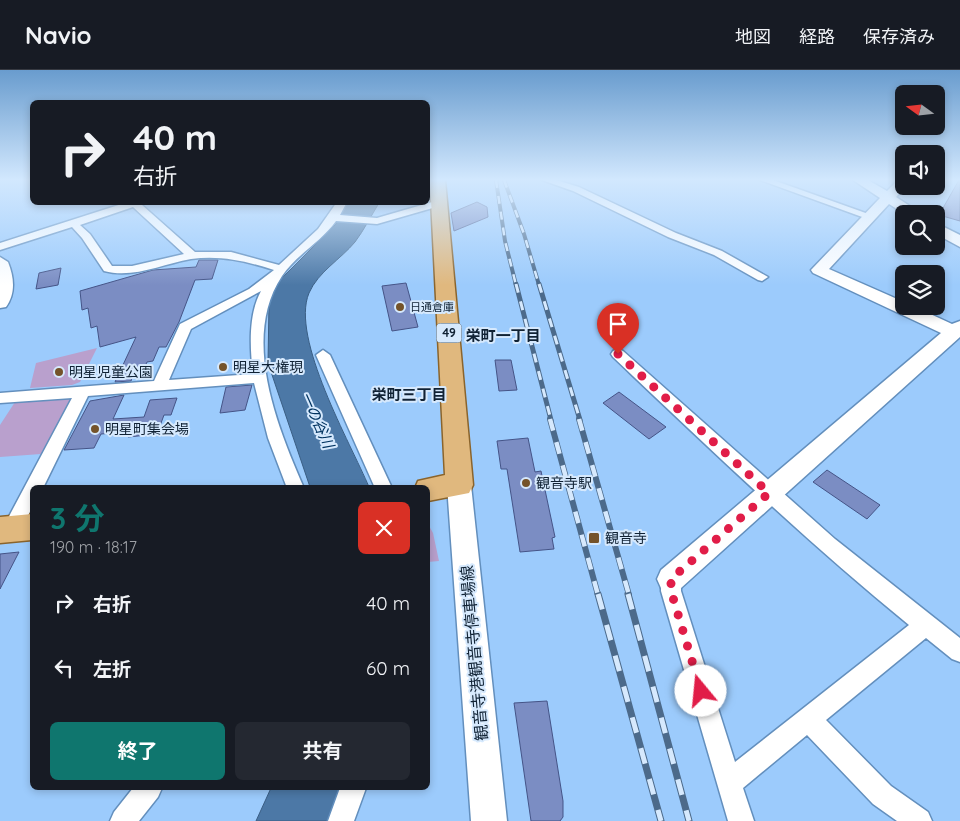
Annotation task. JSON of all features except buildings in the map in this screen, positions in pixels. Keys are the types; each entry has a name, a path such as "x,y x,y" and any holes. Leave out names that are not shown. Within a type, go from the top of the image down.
{"main road":[{"name":"49","path":"440,215 459,486"},
{"path":"430,489 459,486"}],"street":[{"path":"0,247 101,215"},
{"path":"150,215 193,256"},
{"path":"295,485 268,413 260,378 259,314 271,282 335,215"},
{"path":"333,218 377,221 398,215"},
{"path":"630,215 672,235 718,253 762,277"},
{"path":"741,821 728,784 671,591 671,579 957,330 819,270 869,216"},
{"path":"74,224 86,236 108,269 120,271 193,256 215,254 248,258 282,269"},
{"path":"945,233 960,242"},
{"path":"0,262 6,280 6,290 0,303"},
{"path":"160,385 185,327 253,292 282,269"},
{"path":"618,354 769,493 925,625 960,651"},
{"path":"324,355 337,391 374,461 383,485"},
{"path":"2,398 260,378"},
{"path":"35,485 83,391"},
{"name":"観音寺港観音寺停車場線","path":"459,486 489,821"},
{"path":"15,528 30,496"},
{"path":"728,784 810,720 925,625"},
{"path":"810,720 882,794 919,821"},
{"path":"123,821 147,790"},
{"path":"341,821 352,790"}],"shaded area":[{"name":"明星児童公園","path":"97,348 80,382 72,385 30,388 36,363"},
{"path":"69,398 70,401 41,454 0,457 0,425 15,402"},
{"path":"430,528 433,533 439,561 430,562"}],"water":[{"name":"一の谷川","path":"341,215 372,215 355,242 313,285 309,293 305,312 308,336 325,391 368,485 309,485 268,363 269,304 279,281 335,225"},
{"path":"270,790 339,790 329,821 256,821"}],"railway":[{"path":"501,215 505,241 516,285"},
{"path":"517,215 539,285"},
{"path":"516,284 551,420"},
{"path":"539,284 580,420"},
{"path":"550,419 598,595"},
{"path":"579,419 629,595"},
{"path":"598,594 661,821"},
{"path":"628,594 689,821"}],"place":[{"name":"日通倉庫","path":"400,307"},
{"name":"明星大権現","path":"223,367"},
{"name":"明星児童公園","path":"59,372"},
{"name":"明星町集会場","path":"95,429"},
{"name":"観音寺駅","path":"526,483"},
{"name":"観音寺","path":"594,538"}],"district":[{"name":"栄町一丁目","path":"503,336"},
{"name":"栄町三丁目","path":"409,395"}],"route":[{"path":"618,354 769,493 671,579 671,591 701,691"}]}
